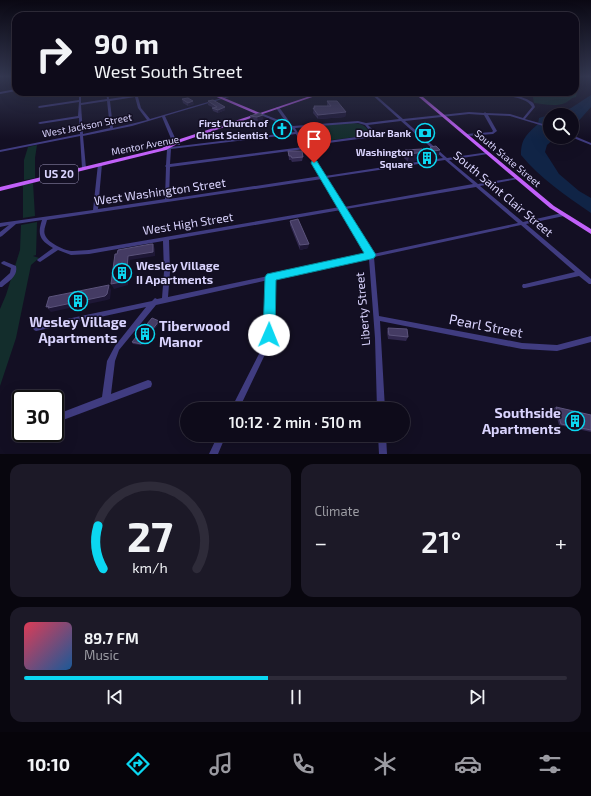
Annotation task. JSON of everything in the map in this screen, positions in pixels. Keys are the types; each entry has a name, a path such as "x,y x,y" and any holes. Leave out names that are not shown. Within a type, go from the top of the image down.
{"main road":[{"name":"US 20","path":"167,148 176,143 309,97"},
{"name":"South State Street","path":"421,97 562,215 591,232"},
{"path":"223,98 260,114"},
{"name":"Mentor Avenue","path":"0,188 167,148"}],"street":[{"path":"80,97 84,168"},
{"path":"39,107 128,97"},
{"path":"136,97 140,108 149,120"},
{"name":"West Jackson Street","path":"0,150 112,130 226,97"},
{"name":"South Saint Clair Street","path":"376,97 446,159 591,282"},
{"path":"520,97 534,105 524,118"},
{"path":"108,100 112,130"},
{"path":"278,108 288,122 287,124"},
{"path":"260,114 293,127 355,122 366,124 461,113 502,114 524,118 543,125"},
{"path":"467,135 493,133 495,131 485,113"},
{"path":"163,116 173,141 179,144 180,147"},
{"path":"40,123 80,117"},
{"path":"167,166 364,137 370,135 371,130 366,124"},
{"name":"Mentor Avenue","path":"167,148 296,132 307,126"},
{"name":"Liberty Street","path":"293,127 371,255 377,318 381,402"},
{"path":"579,139 591,144"},
{"path":"167,148 167,200"},
{"name":"West Washington Street","path":"0,225 488,153"},
{"path":"95,211 100,164"},
{"name":"West High Street","path":"57,248 71,253 89,252 518,178"},
{"path":"36,328 165,299 562,215"},
{"path":"40,260 57,248 45,241 43,237 42,233 45,219"},
{"path":"0,235 14,223"},
{"path":"165,299 167,272 166,239"},
{"path":"0,285 13,274 14,266 4,263"},
{"path":"524,286 580,273"},
{"path":"238,402 267,344 269,335 270,277"},
{"path":"106,400 111,361 117,348 155,302"},
{"name":"Pearl Street","path":"377,318 522,346 557,348 591,339"},
{"path":"64,416 148,384"},
{"path":"213,454 219,442"},
{"path":"382,442 383,454"}],"green space":[{"path":"533,97 575,97 565,103 554,105 534,103"},
{"path":"350,123 359,124 366,127 368,132 364,136 316,142 306,140 300,132 309,127"},
{"path":"37,145 35,158 35,178 24,180 24,160 28,147"},
{"path":"33,183 35,216 23,218 23,185"},
{"path":"37,222 36,255 33,256 39,258 31,265 16,338 0,386 0,309 20,250 21,225"}],"water":[{"path":"588,97 591,97 591,107 579,120 579,108 571,108"},
{"path":"543,117 543,144 548,144 545,152 559,174 579,191 591,198 591,213 545,179 521,155 523,141 527,134 538,124 539,118"}],"building":[{"path":"188,98 193,101 188,103 182,99"},
{"path":"213,100 225,107 218,110 212,108 217,107 208,101"},
{"path":"327,101 337,101 346,112 318,115 313,108 315,108 314,106 331,106"},
{"path":"260,113 263,115 257,117 250,116"},
{"path":"436,146 440,150 434,151 430,147"},
{"path":"422,149 425,152 409,154 405,150"},
{"path":"288,151 302,151 303,157 292,158 289,156"},
{"path":"298,219 309,244 300,245 290,221"},
{"path":"153,244 153,252 128,256 126,281 111,284 115,254 117,254 118,250"},
{"path":"109,285 105,296 48,308 49,306 46,307 49,297"},
{"name":"Tiberwood Manor","path":"152,318 159,321 141,344 132,342"},
{"path":"388,328 407,329 408,337 389,335"},
{"name":"Southside Apartments","path":"556,407 591,415 591,430 561,424"}],"place":[{"name":"First Church of Christ Scientist","path":"282,129"},
{"name":"Dollar Bank","path":"425,133"},
{"name":"Washington Square","path":"427,158"},
{"name":"Wesley Village II Apartments","path":"122,273"},
{"name":"Wesley Village Apartments","path":"78,301"},
{"name":"Tiberwood Manor","path":"145,334"},
{"name":"Southside Apartments","path":"575,421"}],"route":[{"path":"269,335 270,277 371,255 314,163"}]}
